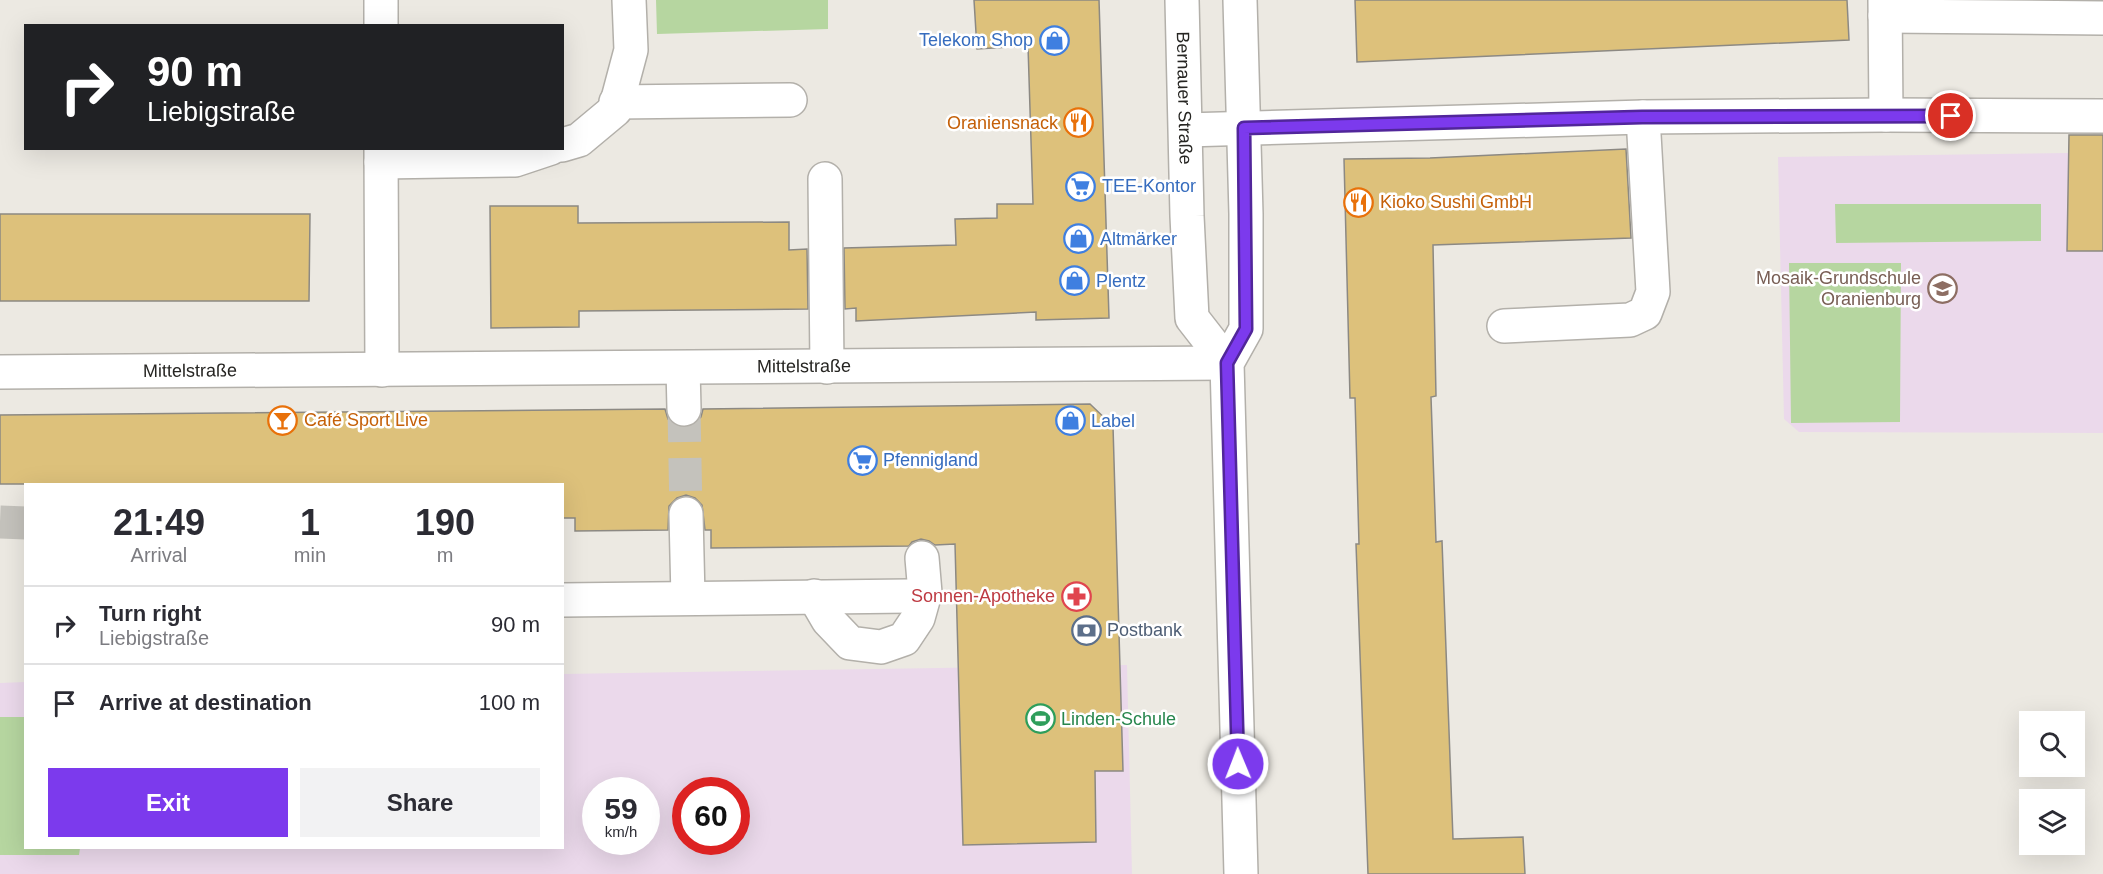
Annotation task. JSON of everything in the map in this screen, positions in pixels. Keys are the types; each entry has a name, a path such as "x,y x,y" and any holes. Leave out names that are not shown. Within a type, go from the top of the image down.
{"street":[{"path":"381,0 381,24"},
{"path":"564,144 579,140 615,110 631,50 629,0"},
{"name":"Bernauer Straße","path":"1182,0 1192,318 1227,363"},
{"path":"1240,0 1246,329 1227,363 1240,874"},
{"path":"1886,115 1885,8 2103,18"},
{"path":"616,102 790,100"},
{"path":"1186,130 1642,117 2103,116"},
{"path":"1504,326 1630,320 1645,313 1653,292 1642,117"},
{"path":"382,370 381,155 514,154 538,150"},
{"path":"825,180 827,367"},
{"name":"Mittelstraße","path":"0,372 1227,363"},
{"path":"683,368 684,410"},
{"path":"686,514 688,598"},
{"path":"814,596 828,620 850,643 881,647 896,642 904,639 918,618 925,593 922,558"},
{"path":"564,600 910,596"}],"shaded area":[{"name":"Mosaik-Grundschule Oranienburg","path":"2103,154 2103,433 1799,432 1784,419 1778,157"},
{"path":"1127,665 1132,874 0,874 0,683 24,682 24,849 564,849 564,674"}],"green space":[{"path":"656,0 828,0 828,29 657,34"},
{"path":"1835,204 2041,204 2041,241 1836,243"},
{"path":"1789,263 1901,263 1900,422 1791,423"},
{"path":"0,717 24,717 24,849 80,849 79,855 0,855"}],"building":[{"path":"974,0 1099,0 1109,318 1036,320 1036,312 856,321 856,308 845,309 844,248 956,245 955,219 997,218 997,204 1033,204 1028,46 977,49"},
{"path":"1355,0 1847,0 1849,40 1357,62"},
{"path":"2069,135 2103,135 2103,251 2067,251"},
{"path":"1626,149 1631,238 1433,245 1436,396 1431,397 1436,542 1442,541 1453,839 1523,837 1525,874 1368,874 1356,544 1359,544 1355,398 1350,398 1344,159 1430,158"},
{"path":"490,206 578,206 578,223 789,222 789,250 807,249 808,309 579,311 579,327 491,328"},
{"path":"0,214 310,214 309,301 0,301"},
{"path":"1090,404 1113,426 1123,771 1095,771 1096,842 963,845 955,544 935,545 921,539 912,542 909,546 711,548 711,530 705,530 702,505 695,498 686,495 677,498 669,506 668,530 575,531 575,518 564,518 564,483 0,484 0,415 665,409 668,419 684,428 694,425 701,417 703,409"}],"tunnel":[{"path":"684,409 686,514"},
{"path":"0,522 24,523"}],"place":[{"name":"Telekom Shop","path":"1054,40"},
{"name":"Oraniensnack","path":"1079,123"},
{"name":"TEE-Kontor","path":"1081,186"},
{"name":"Kioko Sushi GmbH","path":"1359,202"},
{"name":"Altmärker","path":"1079,239"},
{"name":"Plentz","path":"1075,281"},
{"name":"Mosaik-Grundschule Oranienburg","path":"1942,288"},
{"name":"Café Sport Live","path":"283,420"},
{"name":"Label","path":"1070,421"},
{"name":"Pfennigland","path":"862,460"},
{"name":"Sonnen-Apotheke","path":"1076,596"},
{"name":"Postbank","path":"1086,630"},
{"name":"Linden-Schule","path":"1040,719"}],"route":[{"path":"1238,764 1227,363 1246,329 1244,128 1642,117 1951,116"}]}
